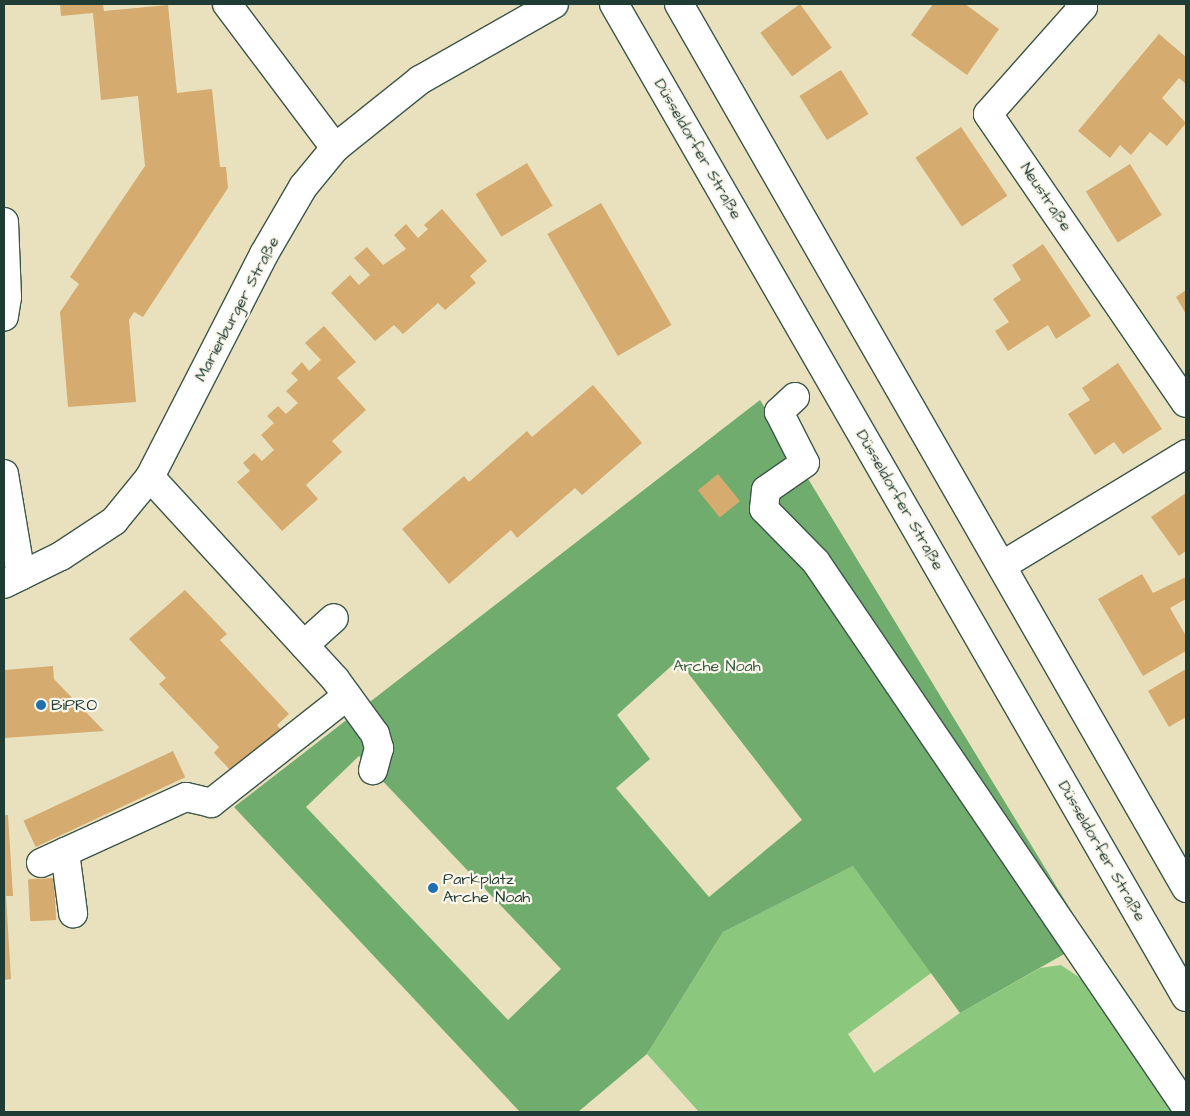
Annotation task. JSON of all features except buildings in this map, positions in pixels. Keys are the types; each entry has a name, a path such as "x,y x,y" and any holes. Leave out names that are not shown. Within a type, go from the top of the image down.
{"street":[{"path":"228,4 335,148"},
{"name":"Marienburger Straße","path":"12,580 114,521 150,477 264,254 303,187 335,148 420,80 554,4"},
{"name":"Düsseldorfer Straße","path":"614,4 1186,997"},
{"path":"679,4 1003,565 1186,888"},
{"name":"Neustraße","path":"1079,4 1083,7 988,114 1186,403"},
{"path":"4,222 8,296 4,317"},
{"path":"795,397 779,412 805,463 766,490 764,508 816,562 1186,1106"},
{"path":"1003,565 1186,454"},
{"path":"4,474 12,580"},
{"path":"150,477 341,687 375,734 379,748 373,770"},
{"path":"304,645 334,618"},
{"path":"41,863 186,797 211,803 341,687"},
{"path":"65,852 73,913"}],"green space":[{"name":"Arche Noah","path":"760,400 1089,940 960,1013 853,866 723,932 647,1054 578,1112 520,1112 234,807","holes":["678,660 802,820 709,897 616,788 650,759 617,715","359,756 561,969 508,1020 306,807"]},
{"path":"853,866 934,971 848,1034 874,1073 960,1013 1040,968 1061,965 1089,984 1172,1112 699,1112 647,1054 723,932"}],"place":[{"name":"BiPRO","path":"41,705"},
{"name":"Parkplatz Arche Noah","path":"433,888"}]}
